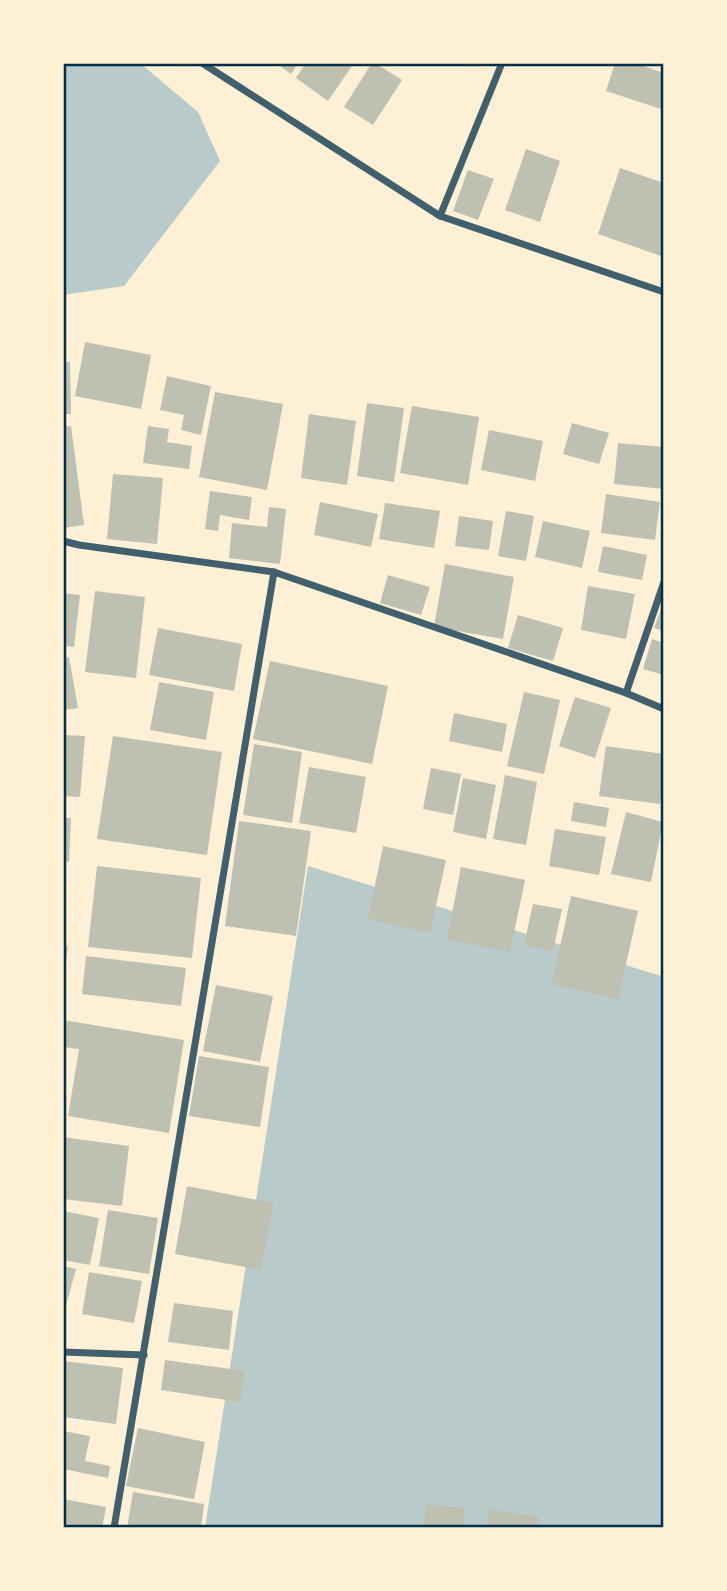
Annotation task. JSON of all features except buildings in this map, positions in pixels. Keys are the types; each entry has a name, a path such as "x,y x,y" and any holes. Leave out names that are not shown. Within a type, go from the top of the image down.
{"street":[{"path":"202,63 440,216 664,292"},
{"path":"440,216 502,63"},
{"path":"63,541 274,572 626,693 664,709"},
{"path":"114,1528 274,572"},
{"path":"626,693 664,582"},
{"path":"63,1352 144,1355"}],"shaded area":[{"path":"63,63 140,63 198,112 220,161 124,286 63,295"},
{"path":"308,866 664,977 664,1528 205,1528"}]}
